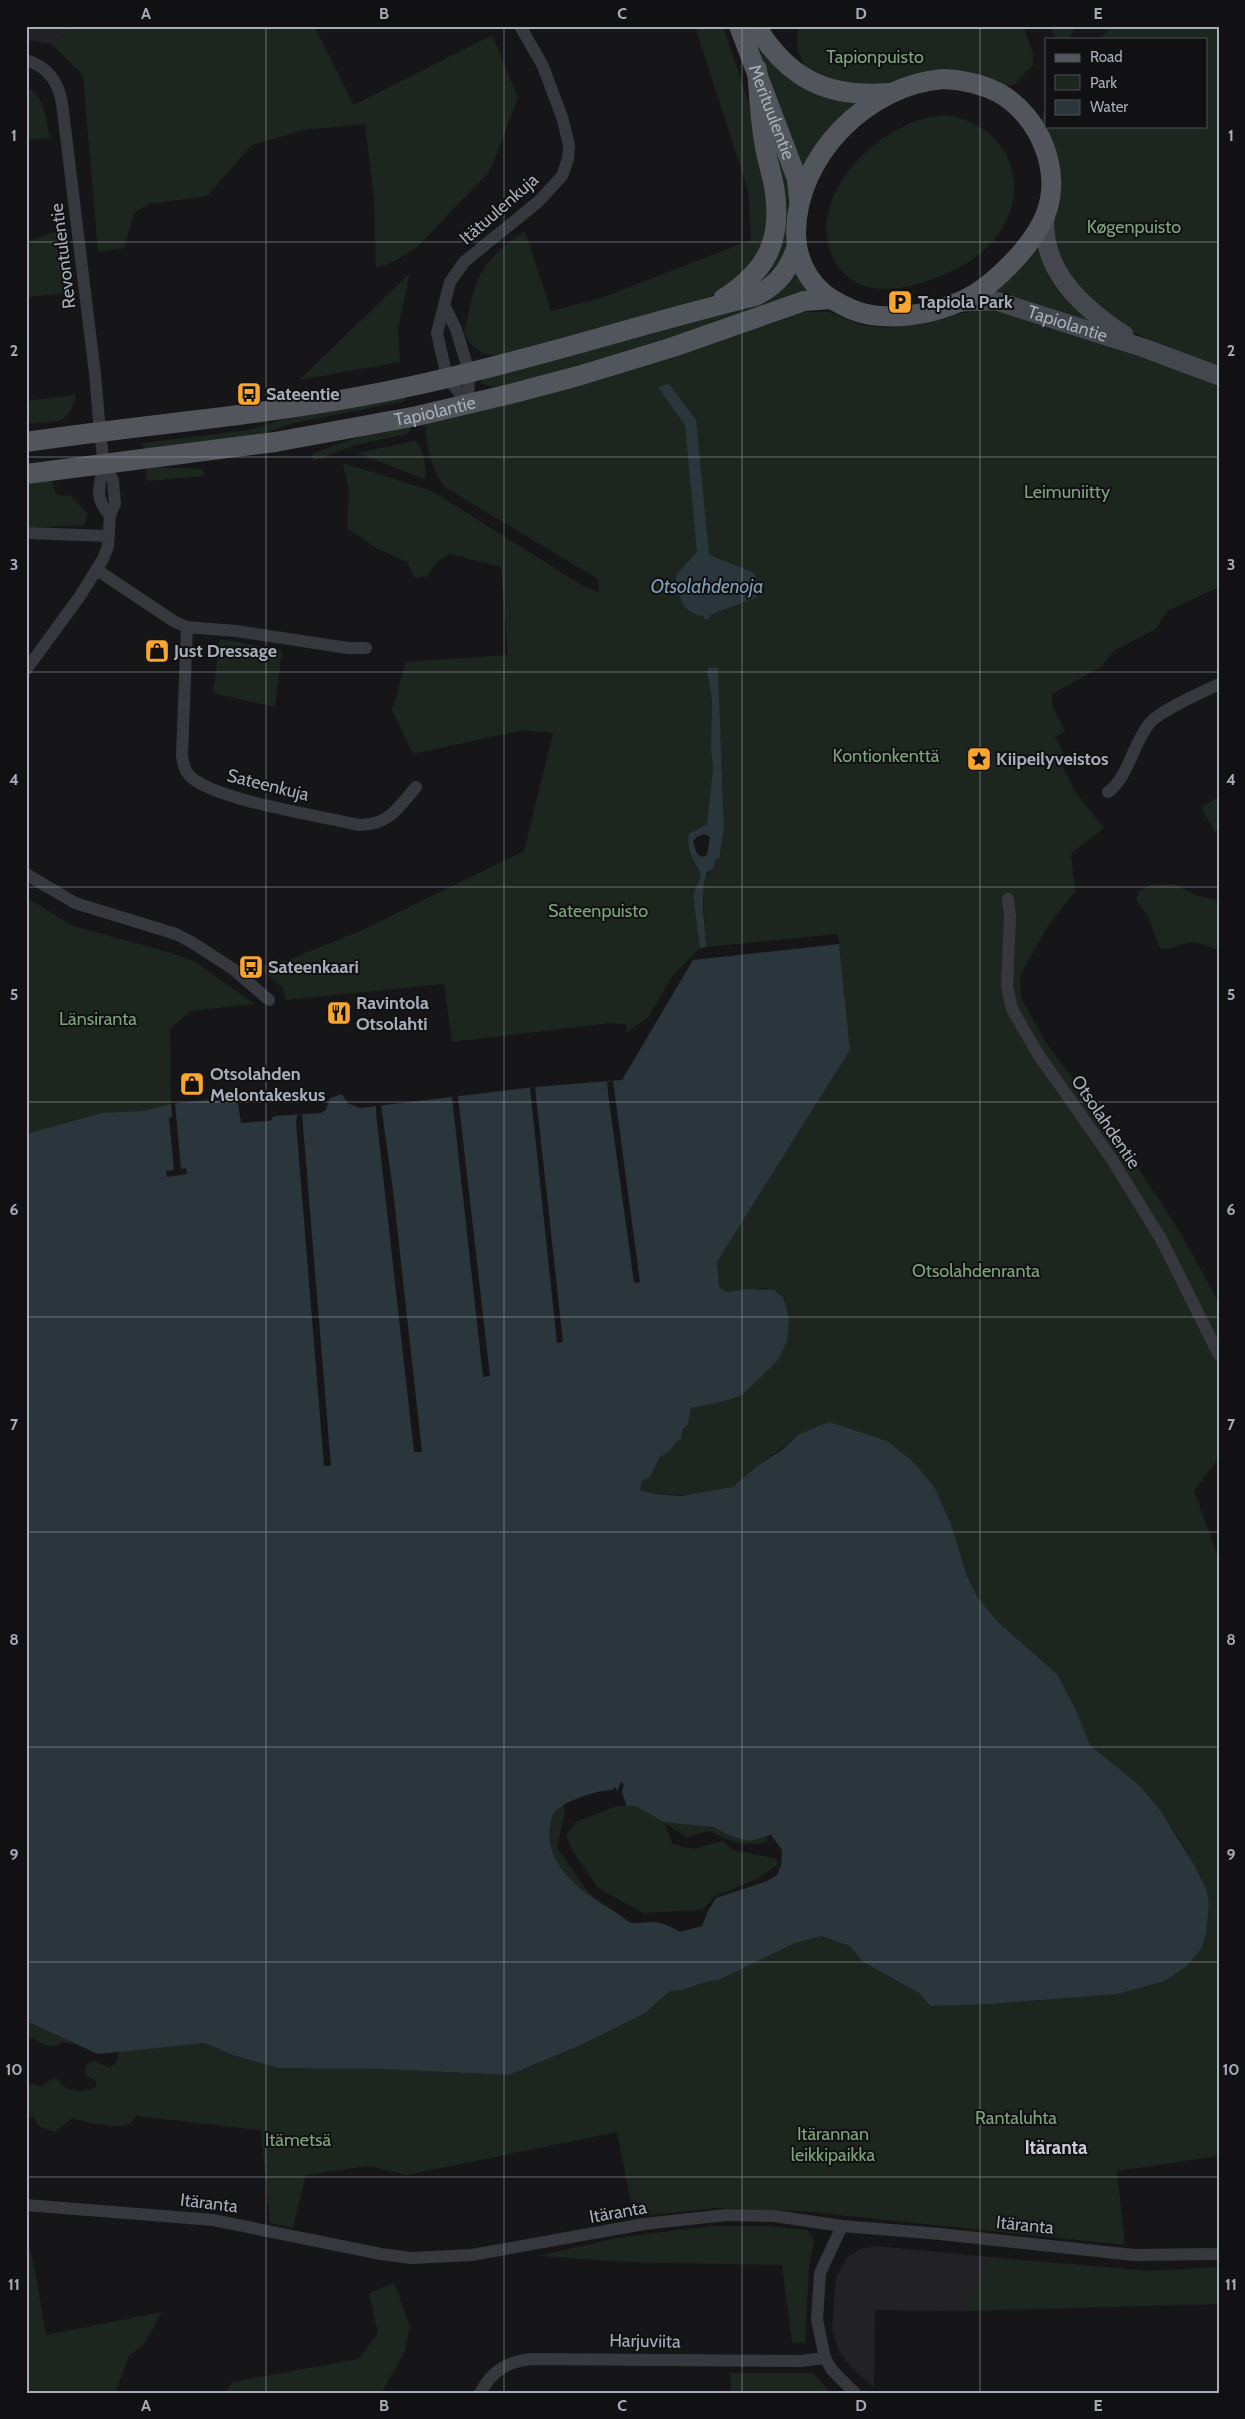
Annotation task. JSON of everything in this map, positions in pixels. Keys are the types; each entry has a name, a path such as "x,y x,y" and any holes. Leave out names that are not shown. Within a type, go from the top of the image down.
{"main road":[{"name":"Merituulentie","path":"739,26 757,69 797,179 799,201"},
{"name":"Merituulentie","path":"756,26 769,48 791,70 810,82 853,94 896,92"},
{"path":"711,307 744,286 755,274 772,246 776,226 776,206 764,141 757,69"},
{"path":"953,80 986,88 1013,104 1035,127 1046,152 1050,188 1045,217 1029,244 1012,263 960,302 925,312 886,316 855,311 831,299 821,291 807,274 797,246 796,223 799,201 812,170 835,136 858,115 896,92 927,81 953,80"},
{"name":"Tapiolantie","path":"1045,217 1044,236 1047,252 1068,288 1084,306 1104,322 1144,348"},
{"name":"Tapiolantie","path":"26,442 280,409 411,386 570,348 755,296 770,288 791,264 797,246"},
{"name":"Tapiolantie","path":"26,474 300,438 514,394 673,347 804,301 831,299"},
{"name":"Tapiolantie","path":"960,302 996,301 1144,348 1219,376"}],"street":[{"name":"Itätuulenkuja","path":"468,404 447,377 437,333 450,282 464,262 539,201 562,176 568,159 568,139 563,120 543,66 520,26"},
{"name":"Revontulentie","path":"26,60 48,71 57,85 62,103 95,374 104,465"},
{"path":"445,307 456,329 469,372 468,404"},
{"path":"26,670 97,570 106,553 110,515 101,506 99,486 104,465"},
{"path":"26,533 109,536"},
{"path":"97,570 175,622 187,627 236,631 348,648 366,648"},
{"name":"Sateenkuja","path":"187,627 182,755 186,771 195,780 231,796 359,825 370,825 385,820 416,787"},
{"path":"1108,792 1117,785 1135,747 1150,722 1219,684"},
{"path":"26,874 75,903 176,934 193,942 233,969 269,1000"},
{"name":"Otsolahdentie","path":"1008,899 1010,916 1007,986 1012,1009 1038,1054 1111,1158 1161,1239 1219,1355"},
{"name":"Itäranta","path":"26,2205 213,2220 381,2254 411,2258 472,2255 644,2224 698,2217 774,2216 842,2226 940,2234 1134,2255 1219,2254"},
{"path":"842,2226 820,2273 817,2320 824,2358 832,2370 855,2393"},
{"name":"Harjuviita","path":"480,2393 497,2370 513,2361 531,2358 801,2361 824,2358"}],"shaded area":[{"path":"26,26 78,26 51,44 26,40"},
{"path":"876,2246 991,2257 963,2311 875,2310 874,2388 852,2368 839,2351 832,2330 836,2277 847,2257 860,2249"}],"green space":[{"path":"78,26 314,26 354,105 492,35 518,98 490,171 416,248 395,261 376,268 374,198 365,124 303,130 252,145 207,196 149,204 134,213 124,248 98,252 83,75 51,44"},
{"path":"695,26 723,26 749,104 764,164 771,217 760,255 720,292 704,299 498,355 487,354 478,350 470,343 464,333 476,285 481,273 497,253 525,231 551,311 601,298 751,240 748,190"},
{"name":"Tapionpuisto","path":"797,26 1023,26 1033,53 1033,65 1015,84 996,89 845,85 810,72 804,65 798,50"},
{"path":"1051,26 1076,26 1070,38 1056,38"},
{"name":"Køgenpuisto","path":"1110,26 1219,26 1219,367 1129,331 1101,315 1052,251 1042,118 1045,106 1045,128 1208,128 1208,38 1102,38"},
{"path":"746,33 859,102 802,171"},
{"path":"26,87 37,95 40,101 50,138 26,140"},
{"path":"764,114 791,173 790,240 782,264 758,289 760,277 772,258"},
{"path":"946,115 966,120 984,130 997,142 1007,157 1013,174 1014,192 1010,211 1001,230 994,240 977,256 946,274 910,286 895,288 880,289 859,284 844,273 836,264 831,253 827,229 830,205 841,182 857,161 877,143 899,129 923,119"},
{"path":"60,230 66,293 26,297 26,242"},
{"path":"1038,249 1098,325 991,292 1015,274"},
{"path":"796,272 808,290 677,335 573,367 504,386 492,387 481,383 484,377 571,356 676,327"},
{"path":"410,273 398,329 400,362 299,380"},
{"path":"988,310 1023,316 1182,372 1219,387 1219,587 1167,611 1156,629 1115,650 1101,667 1052,694 1052,705 1065,731 1055,737 1068,761 1062,765 1076,793 1104,828 1071,854 1075,891 1046,929 1020,976 1021,998 1046,1043 1127,1151 1180,1232 1219,1303 1219,1457 1194,1491 1219,1560 1219,2156 1117,2171 1125,2245 801,2211 715,2208 634,2217 617,2132 407,2175 369,2166 306,2175 293,2228 270,2223 261,2130 136,2116 131,2123 123,2126 100,2125 72,2118 55,2132 38,2126 33,2116 26,2119 26,2084 35,2084 42,2087 52,2078 59,2080 62,2086 71,2090 83,2091 91,2089 96,2087 96,2081 85,2074 86,2064 93,2061 108,2067 113,2066 118,2058 117,2051 205,2043 235,2056 278,2068 384,2069 509,2075 581,2045 644,2014 670,1991 677,1991 719,1980 795,1943 821,1935 851,1946 863,1962 919,1993 930,2006 991,2004 1117,1994 1165,1981 1187,1966 1201,1949 1208,1919 1207,1891 1181,1841 1161,1811 1140,1786 1090,1745 1077,1712 1057,1674 999,1623 978,1598 967,1576 951,1524 934,1486 911,1460 798,1435 755,1467 735,1486 726,1490 702,1495 674,1495 640,1490 642,1481 656,1466 660,1457 670,1451 682,1430 688,1424 691,1408 722,1402 767,1288 726,1292 719,1287 717,1262 850,1050 838,934 706,947 703,891 705,878 720,854 724,829 718,668 708,678 712,700 711,749 713,768 707,824 689,834 701,875 693,895 700,948 673,975 648,1017 627,1033 626,1024 611,1023 452,1042 444,984 286,1000 283,989 259,967 288,960 358,932 524,851 553,733 523,730 413,754 392,710 406,662 508,655 501,567 450,554 437,562 426,577 415,578 407,562 376,548 347,528 349,491 343,463 432,491 583,586 599,592 598,579 446,488 437,475 430,457 426,439 426,423 800,312 828,312 862,325 887,328 920,324 953,314"},
{"path":"76,395 73,406 65,418 53,422 26,424 26,401"},
{"path":"405,395 406,401 294,423 264,433 144,450 142,443 249,430 296,415"},
{"path":"412,426 408,434 355,445 313,461 312,454 361,436"},
{"path":"415,441 424,457 426,476 424,479 357,453"},
{"path":"146,468 203,469 204,476 147,481"},
{"path":"52,479 57,495 71,496 88,514 84,525 26,528 26,482"},
{"path":"220,639 282,650 275,707 213,693"},
{"path":"1219,797 1219,829 1215,832 1201,807"},
{"path":"1175,884 1195,895 1219,901 1219,950 1191,943 1172,948 1160,948 1148,917 1137,901 1138,892 1150,885"},
{"name":"Länsiranta","path":"26,897 73,926 168,952 196,962 254,1004 191,1011 170,1029 171,1104 26,1176"},
{"path":"622,1792 629,1798 766,1833 767,1842 744,1844 724,1838 710,1831 686,1837 665,1823 672,1844 693,1849 723,1841 733,1850 777,1859 777,1865 757,1879 715,1896 702,1910 643,1913 598,1888 572,1850 566,1835 576,1822 617,1806 626,1806"},
{"path":"562,1801 565,1812 557,1848 588,1892 630,1922 561,1882 540,1822"},
{"path":"26,2021 81,2046 63,2042 52,2046 33,2038 26,2039"},
{"path":"710,2226 767,2226 808,2230 814,2240 809,2267 805,2343 792,2342 782,2265 629,2262 538,2256 617,2238"},
{"path":"26,2238 33,2259 46,2335 162,2312 145,2343 129,2356 115,2393 26,2393"},
{"path":"991,2257 1150,2271 1219,2267 1219,2304 963,2311"},
{"path":"394,2283 410,2327 405,2351 381,2393 226,2393 232,2382 359,2359 378,2333 369,2293"},
{"path":"730,2373 813,2373 831,2393 731,2393"}],"water":[{"name":"Otsolahdenoja","path":"669,384 696,420 709,555 755,573 757,597 710,615 709,619 704,619 704,616 690,611 682,602 678,589 676,575 697,552 685,425 658,387"},
{"path":"718,667 724,829 719,859 716,859 713,869 707,872 703,890 706,947 700,948 693,895 701,875 690,851 688,840 689,834 707,824 713,768 711,749 712,700 707,671 709,668","holes":["704,834 710,837 707,855 701,857 696,852 693,841 698,836"]},
{"path":"839,944 850,1050 717,1262 719,1287 726,1292 748,1289 774,1290 783,1298 789,1319 787,1341 778,1360 742,1395 722,1402 691,1408 688,1424 682,1430 681,1439 676,1442 670,1451 660,1457 650,1477 642,1481 640,1490 656,1494 681,1496 733,1487 757,1466 783,1449 798,1435 829,1422 887,1441 911,1460 934,1486 951,1524 967,1576 978,1598 999,1623 1057,1674 1077,1712 1090,1745 1140,1786 1161,1811 1194,1865 1207,1891 1209,1905 1206,1934 1201,1949 1187,1966 1165,1981 1117,1994 991,2004 930,2006 919,1993 863,1962 850,1946 821,1936 795,1943 719,1980 677,1991 670,1991 644,2014 581,2045 509,2075 384,2069 278,2068 235,2056 205,2043 98,2054 26,2021 26,1134 102,1113 143,1111 171,1104 237,1097 241,1123 270,1121 274,1116 321,1113 326,1110 330,1098 342,1094 347,1103 360,1108 535,1087 622,1080 693,960","holes":["621,1782 624,1784 622,1792 627,1806 636,1806 664,1822 713,1827 732,1836 749,1841 771,1835 782,1850 781,1866 777,1875 765,1882 716,1898 702,1926 680,1932 665,1924 656,1922 629,1922 588,1895 565,1874 551,1848 549,1833 552,1817 562,1806 597,1792 612,1790 615,1787 617,1791"]}],"pier":[{"path":"613,1081 640,1282 634,1283 608,1093 607,1082"},
{"path":"535,1087 563,1342 557,1343 530,1088"},
{"path":"458,1096 490,1376 483,1377 452,1097"},
{"path":"175,1103 181,1169 186,1168 187,1174 167,1177 166,1171 174,1170 169,1118 172,1117 171,1104"},
{"path":"381,1105 393,1190 422,1452 414,1452 376,1113 376,1106"},
{"path":"302,1114 331,1466 324,1466 296,1122 297,1115"}],"place":[{"name":"Tapiola Park","path":"900,302"},
{"name":"Sateentie","path":"249,394"},
{"name":"Just Dressage","path":"157,651"},
{"name":"Kiipeilyveistos","path":"979,759"},
{"name":"Sateenkaari","path":"251,967"},
{"name":"Ravintola Otsolahti","path":"339,1013"},
{"name":"Otsolahden Melontakeskus","path":"192,1084"}],"district":[{"name":"Itäranta","path":"1056,2147"}],"park label":[{"name":"Leimuniitty","path":"1067,492"},
{"name":"Kontionkenttä","path":"886,756"},
{"name":"Sateenpuisto","path":"598,911"},
{"name":"Otsolahdenranta","path":"976,1271"},
{"name":"Rantaluhta","path":"1016,2118"},
{"name":"Itämetsä","path":"298,2140"},
{"name":"Itärannan leikkipaikka","path":"833,2144"}]}
